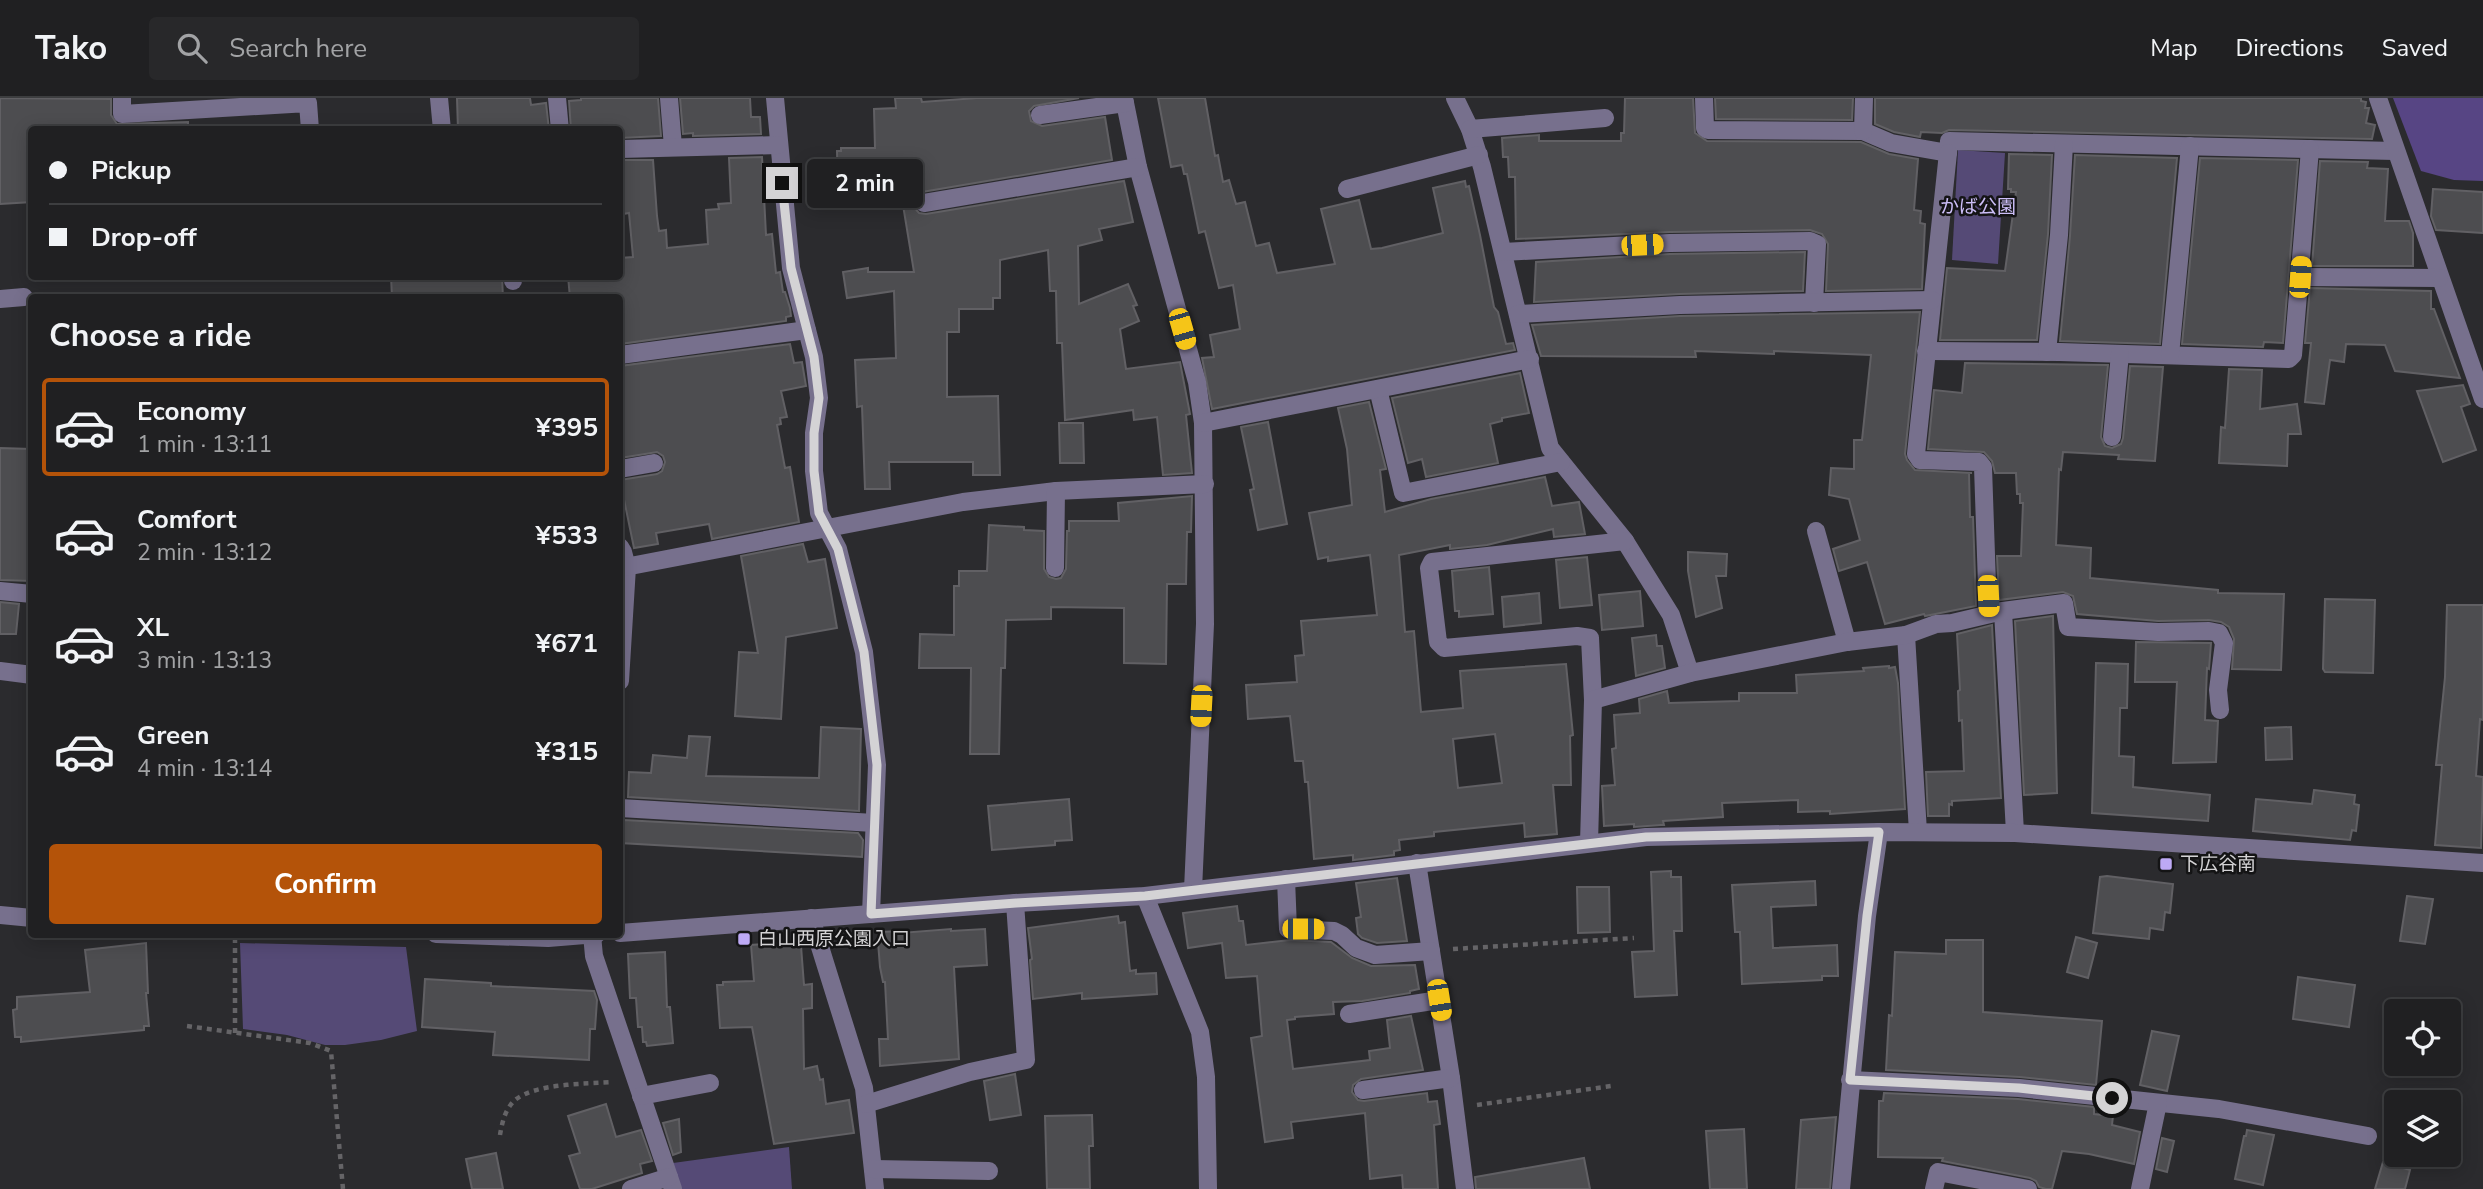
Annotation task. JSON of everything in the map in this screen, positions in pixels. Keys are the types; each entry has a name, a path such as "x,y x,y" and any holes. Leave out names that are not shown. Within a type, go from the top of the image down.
{"street":[{"path":"122,98 122,114 308,103 310,126"},
{"path":"439,98 442,126"},
{"path":"557,98 560,126"},
{"path":"668,98 673,147"},
{"path":"775,98 791,268 814,357 819,398 814,433 814,471 819,513 838,549 864,652 877,765 871,914"},
{"path":"1455,98 1470,128 1479,155 1550,448 1625,541 1671,615 1690,673"},
{"path":"1704,98 1705,128 1708,130 1863,131 1891,143 1948,153"},
{"path":"1863,131 1864,98"},
{"path":"2378,98 2483,399"},
{"path":"1040,115 1124,100 1138,167 1197,382 1203,423 1205,624 1193,890"},
{"path":"1470,128 1605,118"},
{"path":"2015,833 1983,467 1979,462 1920,460 1916,454 1949,141 2395,151"},
{"path":"2047,352 2059,235 2064,144"},
{"path":"623,149 778,145"},
{"path":"2170,355 2190,146"},
{"path":"1926,351 2289,359 2293,355 2310,149"},
{"path":"1347,189 1479,155"},
{"path":"924,203 1138,167"},
{"path":"1503,252 1670,243 1810,241 1817,244 1814,303"},
{"path":"2300,277 2439,278"},
{"path":"0,299 23,297"},
{"path":"1518,314 1680,305 1932,300"},
{"path":"623,355 807,330"},
{"path":"2112,437 2120,354"},
{"path":"1203,423 1530,359"},
{"path":"1378,389 1403,493 1561,463"},
{"path":"623,468 654,463"},
{"path":"623,568 963,502 1056,491 1205,484"},
{"path":"1055,568 1056,491"},
{"path":"1816,531 1847,642"},
{"path":"1589,844 1593,700 1590,638 1577,636 1444,648 1438,642 1429,568 1432,562 1625,541"},
{"path":"0,592 28,594"},
{"path":"1593,700 1690,673 1847,642 1906,635 1936,624 1952,623 1996,612 2064,603 2068,626 2078,629 2209,631 2218,634 2224,643 2218,690 2220,710"},
{"path":"1906,635 1918,832"},
{"path":"0,671 28,675"},
{"path":"623,808 874,823"},
{"path":"623,933 1145,896 1646,837 1879,832 2015,833 2483,863"},
{"path":"1841,1189 1867,916 1879,832"},
{"path":"1417,863 1451,1078 1465,1189"},
{"path":"1286,879 1288,929 1334,931 1356,948 1375,955 1431,951"},
{"path":"1145,896 1200,1032 1206,1077 1208,1189"},
{"path":"866,1104 970,1072 1026,1060 1016,903"},
{"path":"0,915 28,918"},
{"path":"811,918 864,1088 875,1189"},
{"path":"592,938 594,956 671,1183 631,1189"},
{"path":"1349,1014 1439,1000"},
{"path":"1363,1090 1451,1078"},
{"path":"1850,1080 2019,1088 2219,1108 2368,1136"},
{"path":"638,1087 710,1083"},
{"path":"2140,1189 2158,1103"},
{"path":"873,1169 989,1171"},
{"path":"1934,1189 1938,1172 2028,1189"}],"path":[{"path":"235,938 235,1033"},
{"path":"1431,951 1634,938"},
{"path":"187,1026 310,1043 331,1051 343,1189"},
{"path":"1455,1108 1611,1086"},
{"path":"500,1135 503,1119 514,1101 536,1089 638,1087"}],"green space":[{"name":"かば公園","path":"1958,150 2005,153 1998,264 1952,260"},
{"path":"240,943 406,947 417,1031 381,1040 325,1045 287,1035 243,1029"},
{"path":"789,1147 792,1189 681,1189 673,1163"}],"shaded area":[{"path":"2393,98 2483,98 2483,181 2454,180 2421,171"}],"building":[{"path":"0,98 111,99 111,115 117,124 188,122 188,126 28,126 28,202 0,204"},
{"path":"457,98 530,98 531,105 546,103 549,126 458,126"},
{"path":"658,98 661,136 623,138 623,126 571,126 569,101"},
{"path":"680,98 750,98 751,117 760,117 761,134 683,134"},
{"path":"895,98 921,98 922,102 977,98 1079,98 1034,106 1029,111 1031,121 1042,126 1105,117 1112,160 922,192 914,198 913,206 919,213 926,214 1124,181 1133,222 1099,229 1102,240 1078,246 1079,304 1128,284 1137,305 1133,306 1139,321 1120,329 1126,369 1180,362 1190,414 1186,415 1192,473 1163,475 1157,417 1134,420 1133,410 1065,420 1062,343 1057,343 1056,291 1050,291 1048,250 1000,260 1000,298 993,298 993,309 959,309 959,332 947,332 947,397 998,396 1000,475 973,475 973,462 889,462 890,489 865,489 862,406 857,407 855,360 896,358 894,291 847,298 843,272 868,268 868,272 914,272 903,205 897,205 897,200 843,200 843,197 838,197 837,151 841,151 841,148 875,148 874,109 896,108"},
{"path":"1158,98 1205,98 1215,156 1218,155 1223,182 1229,180 1236,204 1245,202 1256,246 1269,243 1277,273 1335,264 1321,209 1359,200 1371,249 1382,248 1443,233 1433,188 1465,181 1466,187 1469,186 1494,307 1498,312 1506,344 1513,343 1515,350 1212,409 1202,358 1214,357 1210,335 1240,329 1233,285 1219,288 1205,231 1199,233 1187,174 1184,174 1182,165 1171,167"},
{"path":"1625,98 1693,98 1695,133 1707,141 1861,142 1889,154 1918,159 1914,210 1921,211 1920,223 1925,224 1922,289 1826,291 1828,244 1822,234 1810,230 1670,232 1516,239 1515,177 1509,177 1508,157 1503,157 1502,138 1539,135 1539,141 1621,141 1621,133 1624,133"},
{"path":"1715,98 1853,98 1852,120 1716,119"},
{"path":"1875,98 2361,98 2361,101 2366,102 2365,108 2369,108 2366,123 2375,125 2372,139 1949,130 1942,133 1921,132 1920,137 1894,132 1875,124"},
{"path":"2009,154 2052,155 2048,234 2037,340 1940,340 1947,268 2005,271 2016,192 2008,189"},
{"path":"2075,155 2177,158 2160,344 2060,341"},
{"path":"762,157 766,235 772,234 776,273 780,272 791,316 786,317 786,321 623,344 623,294 570,294 568,280 623,280 623,258 633,257 629,213 623,214 623,160 653,160 659,231 666,230 667,248 708,244 706,210 719,209 718,204 731,203 729,158"},
{"path":"2200,158 2298,160 2283,343 2264,342 2263,347 2182,344"},
{"path":"2320,161 2368,162 2367,168 2388,169 2385,221 2409,221 2413,233 2413,266 2312,266"},
{"path":"2433,189 2483,192 2483,233 2436,230 2431,216"},
{"path":"1805,252 1803,291 1534,302 1536,262 1670,254"},
{"path":"391,280 502,280 503,294 392,294"},
{"path":"2310,288 2431,291 2431,309 2434,309 2460,378 2395,371 2385,345 2346,344 2344,362 2330,360 2324,404 2305,402 2311,343 2305,343"},
{"path":"1920,312 1905,454 1915,470 1972,473 1969,473 1970,517 1973,517 1976,606 1925,616 1924,614 1885,624 1867,562 1839,571 1833,549 1860,540 1849,499 1829,495 1831,468 1854,469 1854,440 1862,440 1871,355 1695,351 1696,357 1541,356 1532,325 1680,316"},
{"path":"790,344 794,363 802,362 806,386 781,391 787,417 780,418 781,424 777,425 785,468 790,467 799,522 712,539 709,524 656,533 658,544 634,548 623,495 623,480 657,474 662,471 665,462 663,456 657,452 623,458 623,366"},
{"path":"1965,363 2108,365 2101,437 2105,446 2112,448 2121,444 2123,438 2130,366 2163,367 2155,461 2118,459 2119,455 2063,452 2061,470 2059,469 2056,545 2091,548 2090,578 2218,590 2218,593 2284,594 2281,670 2232,669 2234,639 2229,627 2221,622 2158,621 2077,614 2073,596 2063,592 1999,600 1997,556 2021,556 2023,503 2020,503 2020,494 2017,494 2016,473 1995,473 1992,461 1984,452 1928,449 1934,390 1962,393"},
{"path":"2229,369 2262,370 2260,409 2297,404 2301,434 2288,434 2287,466 2219,463 2221,427 2225,428"},
{"path":"1520,373 1529,413 1502,418 1502,421 1490,424 1498,463 1426,477 1422,459 1408,463 1392,398"},
{"path":"2463,385 2470,404 2461,407 2476,450 2443,462 2417,391"},
{"path":"1369,402 1386,469 1380,470 1385,512 1431,499 1545,477 1552,506 1579,502 1585,534 1554,537 1553,529 1487,545 1450,549 1450,545 1399,555 1405,632 1414,631 1421,712 1463,708 1460,671 1566,664 1573,735 1570,736 1571,785 1553,785 1557,834 1525,837 1524,823 1434,832 1434,836 1399,840 1400,850 1394,851 1394,855 1353,860 1353,855 1314,859 1308,782 1305,782 1303,761 1295,761 1290,716 1248,719 1246,685 1297,682 1295,656 1304,655 1301,621 1377,615 1370,555 1328,561 1328,557 1318,559 1309,513 1352,505 1347,449 1338,408","holes":["1495,734 1502,783 1458,788 1453,739"]},
{"path":"1268,422 1287,524 1258,530 1250,490 1254,489 1241,427"},
{"path":"1059,423 1083,423 1084,463 1060,463"},
{"path":"0,448 28,449 28,581 0,580"},
{"path":"1192,496 1191,532 1187,532 1186,584 1167,584 1166,664 1124,663 1124,608 1051,607 1051,619 1006,620 1005,668 1001,668 999,754 970,754 971,668 919,668 920,634 954,635 954,586 959,586 959,571 987,571 989,525 1044,531 1044,569 1049,577 1056,579 1061,578 1066,569 1069,521 1119,521 1118,503"},
{"path":"803,544 808,562 825,559 837,628 786,637 781,719 735,716 739,652 758,653 741,556"},
{"path":"1688,552 1727,554 1726,576 1716,576 1722,608 1696,617 1688,571"},
{"path":"1587,557 1592,605 1560,608 1556,560"},
{"path":"1489,567 1493,614 1459,617 1459,611 1455,611 1452,571"},
{"path":"1640,591 1643,626 1602,630 1599,595"},
{"path":"1539,593 1541,623 1504,627 1502,597"},
{"path":"2325,599 2375,600 2373,673 2325,672 2323,669"},
{"path":"0,602 19,604 16,634 0,634"},
{"path":"2447,605 2483,605 2483,720 2480,719 2476,776 2483,777 2481,848 2435,845 2442,765 2436,765 2445,677"},
{"path":"2053,616 2057,793 2024,795 2015,621"},
{"path":"1992,625 2001,798 1952,801 1952,805 1949,804 1949,816 1928,816 1926,772 1964,771 1962,720 1959,721 1957,634"},
{"path":"1656,635 1657,646 1662,646 1665,668 1636,676 1632,638"},
{"path":"2136,642 2211,643 2205,720 2218,721 2216,762 2173,763 2177,682 2135,682"},
{"path":"2096,663 2128,664 2127,708 2120,708 2119,756 2134,757 2133,787 2210,795 2208,821 2092,813"},
{"path":"1895,667 1898,683 1905,809 1830,814 1830,811 1798,812 1798,800 1722,803 1723,817 1663,821 1664,825 1604,826 1602,786 1615,785 1612,749 1616,748 1614,715 1640,713 1639,699 1667,691 1669,703 1739,701 1739,693 1797,693 1796,675 1864,671 1863,668"},
{"path":"821,727 861,729 859,811 628,797 629,772 651,773 653,755 687,758 689,736 710,737 706,776 819,778"},
{"path":"2291,727 2292,759 2266,760 2265,728"},
{"path":"2314,790 2355,795 2354,804 2359,805 2356,831 2352,830 2350,840 2253,831 2256,799 2312,804"},
{"path":"1069,799 1072,840 1055,841 1055,845 992,850 988,806"},
{"path":"623,821 858,833 863,840 862,857 623,843"},
{"path":"1671,871 1671,877 1681,877 1682,931 1674,931 1677,995 1635,997 1632,952 1654,951 1651,872"},
{"path":"2100,877 2173,884 2170,913 2165,912 2163,930 2150,928 2149,939 2093,933"},
{"path":"1397,878 1407,941 1377,943 1362,938 1358,934 1356,918 1361,917 1356,883"},
{"path":"1815,881 1816,905 1771,907 1773,948 1837,945 1838,976 1822,976 1822,980 1742,984 1740,932 1735,932 1732,885"},
{"path":"1577,887 1609,887 1610,932 1578,933"},
{"path":"2407,896 2433,899 2425,944 2400,941"},
{"path":"1237,906 1239,921 1243,921 1246,945 1290,940 1331,942 1352,958 1371,966 1415,965 1419,989 1410,993 1362,1001 1333,1002 1334,1014 1287,1020 1293,1069 1370,1060 1369,1051 1390,1048 1387,1020 1411,1016 1423,1070 1361,1079 1353,1085 1352,1092 1358,1100 1364,1101 1427,1093 1428,1102 1437,1101 1440,1124 1434,1125 1438,1189 1403,1189 1402,1175 1370,1179 1365,1113 1291,1122 1293,1138 1265,1142 1251,1038 1262,1036 1257,976 1226,978 1222,943 1188,948 1183,913"},
{"path":"1118,916 1119,923 1125,922 1130,971 1136,970 1136,974 1156,973 1157,994 1082,999 1082,993 1033,999 1028,928"},
{"path":"985,929 987,965 954,967 959,1059 880,1066 879,1039 888,1039 885,982 880,967 878,942 880,932"},
{"path":"2076,937 2097,943 2088,978 2067,972"},
{"path":"1946,940 1983,940 1983,1012 2102,1021 2096,1085 2020,1077 1886,1070 1895,952 1946,954"},
{"path":"794,942 795,946 801,946 804,985 812,984 812,1008 803,1009 804,1069 817,1066 820,1080 823,1079 826,1104 849,1100 854,1133 774,1144 752,1027 720,1028 717,985 723,985 723,982 754,981 751,945"},
{"path":"146,943 149,1026 144,1026 144,1030 21,1042 21,1037 15,1037 13,1010 17,1009 17,997 90,992 85,950"},
{"path":"665,952 667,1007 670,1007 673,1043 647,1046 646,1042 643,1042 642,1027 638,1027 636,998 630,998 628,954"},
{"path":"2298,977 2355,985 2349,1027 2293,1019"},
{"path":"425,979 491,983 491,986 594,991 597,1000 595,1029 590,1029 589,1060 493,1055 495,1032 422,1027"},
{"path":"2152,1031 2179,1036 2167,1091 2140,1085"},
{"path":"1015,1074 1021,1115 990,1120 984,1081"},
{"path":"1884,1093 2018,1099 2094,1107 2094,1114 2113,1116 2112,1125 2140,1132 2134,1164 2062,1151 2052,1189 2046,1189 2039,1187 2036,1181 2030,1178 1942,1161 1943,1158 1878,1157 1879,1101 1883,1101"},
{"path":"606,1104 616,1137 641,1130 652,1161 640,1164 642,1173 592,1189 580,1189 569,1156 580,1153 568,1116"},
{"path":"1092,1115 1093,1146 1089,1146 1090,1189 1047,1189 1045,1116"},
{"path":"1836,1117 1830,1189 1796,1189 1801,1120"},
{"path":"679,1119 681,1152 673,1155 663,1123"},
{"path":"1744,1129 1747,1189 1710,1189 1706,1131"},
{"path":"2247,1130 2274,1135 2263,1185 2235,1179"},
{"path":"2162,1138 2174,1141 2167,1172 2156,1169"},
{"path":"496,1153 503,1189 472,1189 466,1159"},
{"path":"1584,1158 1590,1189 1476,1189 1475,1177"},
{"path":"2383,1162 2384,1167 2410,1170 2405,1189 2375,1189"}],"place":[{"name":"下広谷南","path":"2166,864"},
{"name":"白山西原公園入口","path":"744,939"}],"route":[{"path":"782,183 791,268 814,357 819,398 814,433 814,471 819,513 838,549 864,652 877,765 871,914 1145,896 1646,837 1879,832 1867,916 1850,1080 2019,1088 2112,1098"}]}
